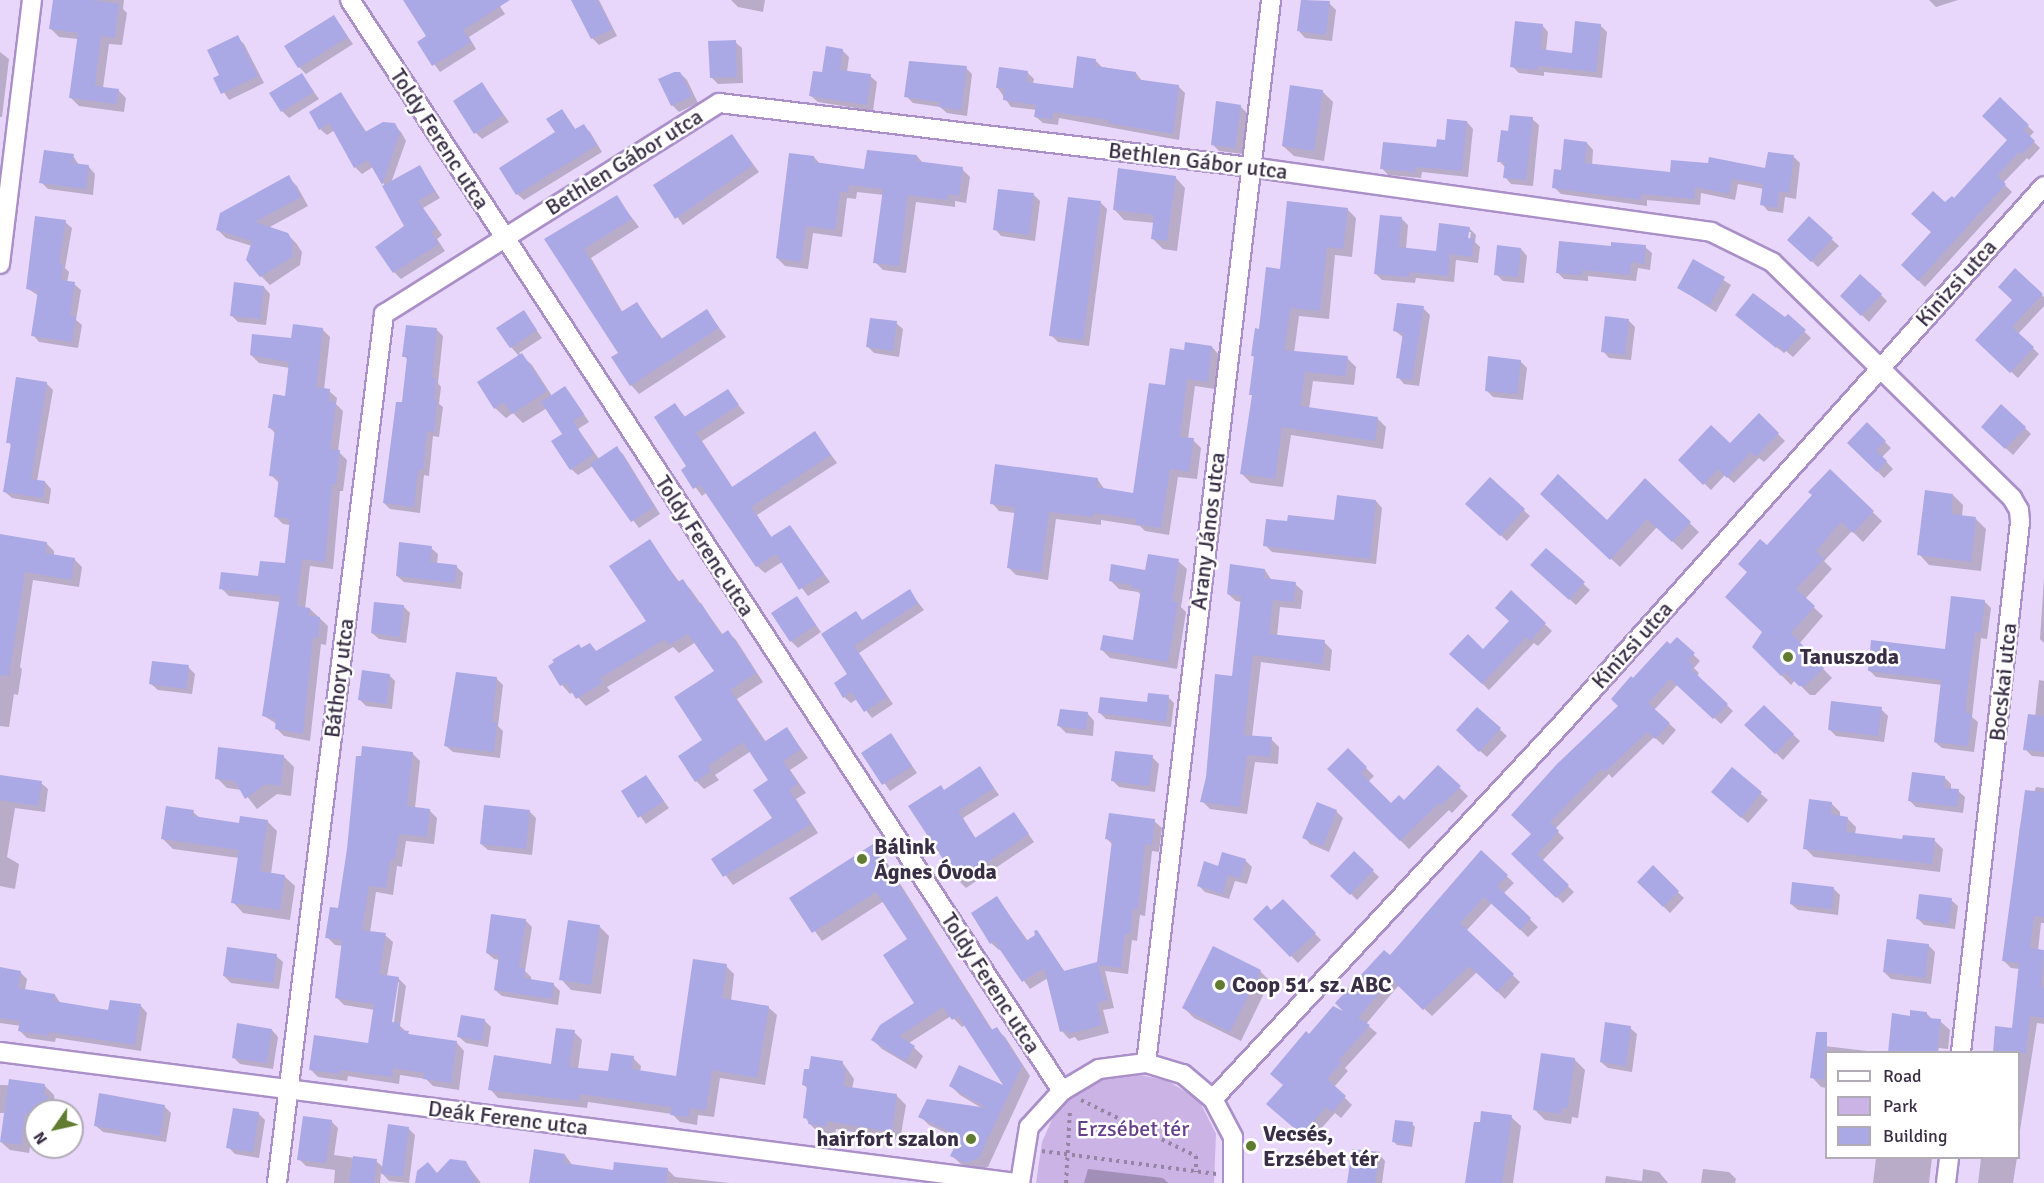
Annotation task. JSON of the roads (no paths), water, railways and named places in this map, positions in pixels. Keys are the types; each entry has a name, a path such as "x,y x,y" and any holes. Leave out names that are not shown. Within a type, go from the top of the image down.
{"street":[{"path":"0,264 32,0"},
{"name":"Toldy Ferenc utca","path":"350,0 503,237 1066,1093"},
{"name":"Arany János utca","path":"1146,1063 1271,0"},
{"name":"Bethlen Gábor utca","path":"503,237 719,103 1250,167 1711,232 1772,262 1879,368"},
{"name":"Kinizsi utca","path":"1214,1099 1560,726 2044,186"},
{"name":"Báthory utca","path":"277,1183 384,314 503,237"},
{"name":"Bocskai utca","path":"1879,368 2012,498 2019,510 2020,522 1961,1051"},
{"name":"Deák Ferenc utca","path":"0,1052 1018,1183"},
{"path":"1018,1183 1029,1126 1066,1093 1099,1069 1146,1063 1183,1074 1214,1099 1233,1137 1234,1179"},
{"path":"1946,1183 1949,1159"}],"place":[{"name":"Tanuszoda","path":"1788,657"},
{"name":"Bálink Ágnes Óvoda","path":"862,859"},
{"name":"Coop 51. sz. ABC","path":"1220,985"},
{"name":"hairfort szalon","path":"971,1139"},
{"name":"Vecsés, Erzsébet tér","path":"1251,1146"}],"park label":[{"name":"Erzsébet tér","path":"1133,1129"}]}
